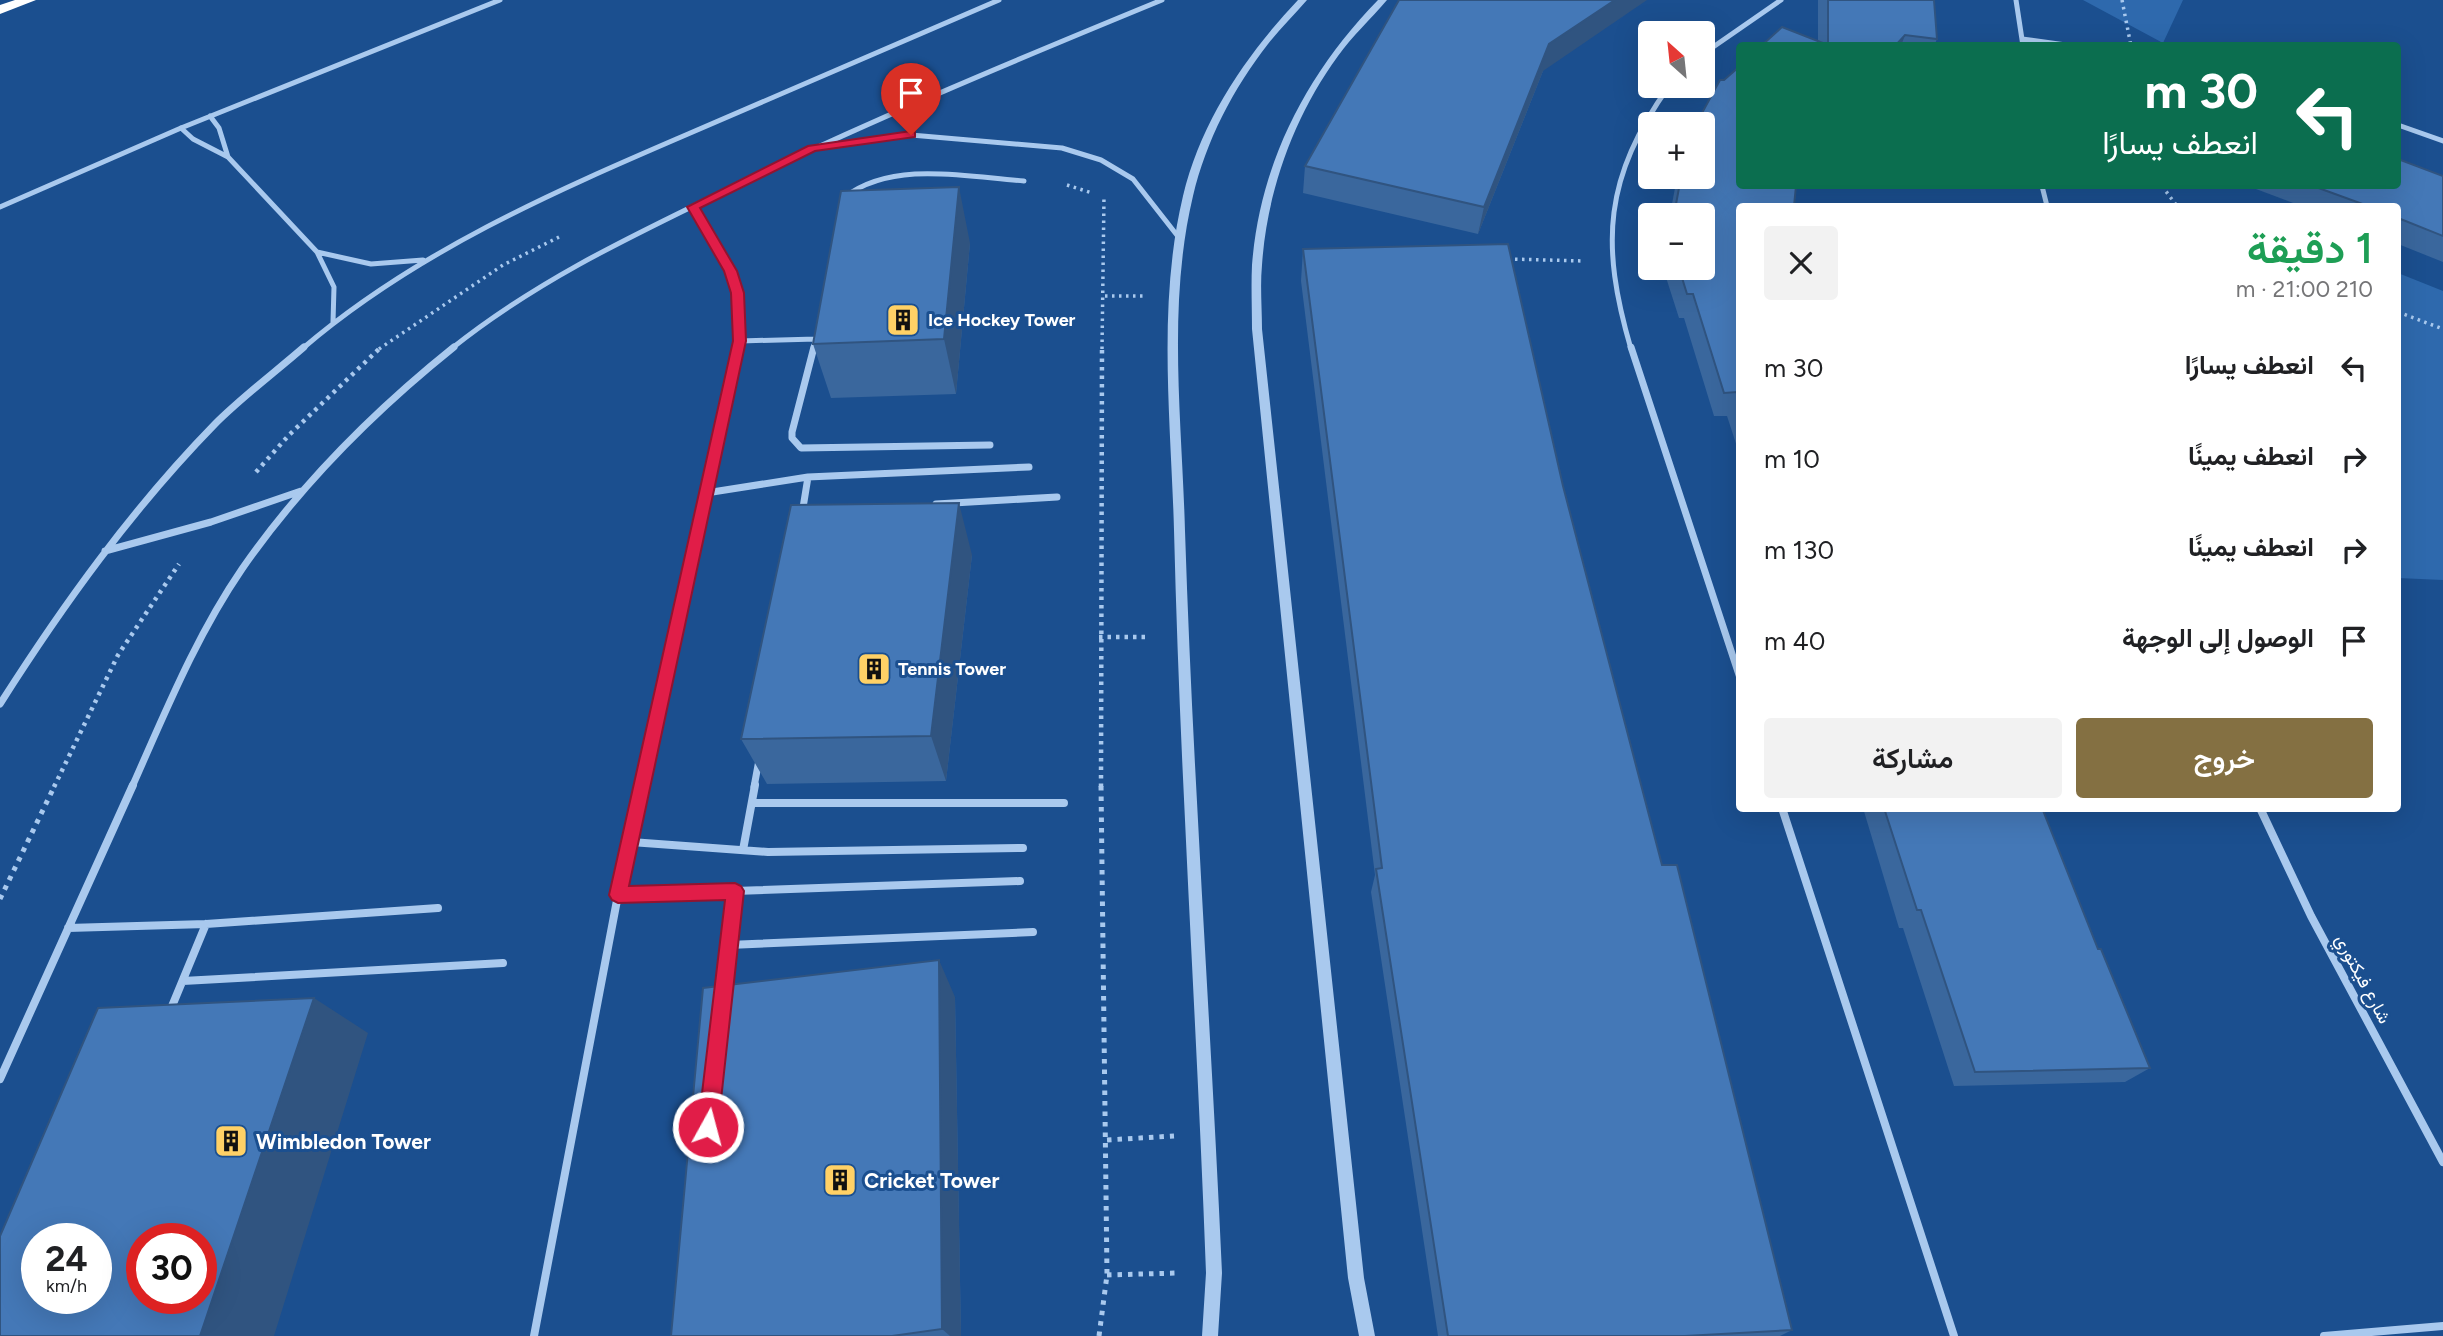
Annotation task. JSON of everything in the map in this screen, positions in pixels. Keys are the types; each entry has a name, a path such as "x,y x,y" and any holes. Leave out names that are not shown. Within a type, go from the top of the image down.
{"highway":[{"path":"0,10 29,0"}],"street":[{"path":"0,207 181,128 500,0"},
{"path":"0,704 52,622 159,484 217,422 333,322 426,260 544,196 999,0"},
{"path":"0,1079 184,671 241,571 302,491 390,399 486,321 588,257 812,148 937,92 1161,0"},
{"path":"1210,1336 1214,1272 1182,638 1175,296 1180,239 1188,194 1228,98 1257,52 1303,0"},
{"path":"1367,1336 1355,1266 1257,329 1257,255 1269,186 1291,124 1322,69 1362,20 1383,0"},
{"path":"1715,46 1781,0"},
{"path":"2017,0 2023,42"},
{"path":"1660,98 1644,119 1624,162 1613,209 1612,261 1624,323 1736,666"},
{"path":"210,116 219,128 228,157"},
{"path":"2401,126 2443,141"},
{"path":"181,128 192,138 228,157 317,252 334,287 333,322"},
{"path":"812,148 911,135 1028,143 1083,153 1110,164 1133,178 1180,239"},
{"path":"841,202 858,185 886,176 1024,181"},
{"path":"534,1336 618,895 740,341 737,293 730,271 693,207"},
{"path":"317,252 371,264 426,260"},
{"path":"818,326 792,432 792,438 801,448 817,450 990,445"},
{"path":"740,341 816,339"},
{"path":"706,493 808,477 1029,467"},
{"path":"800,525 808,477"},
{"path":"105,551 211,522 302,491"},
{"path":"923,505 1057,497"},
{"path":"802,512 816,511"},
{"path":"743,850 761,750"},
{"path":"752,803 1064,803"},
{"path":"1783,812 1954,1336"},
{"name":"شارع فيكتوري","path":"2262,812 2311,916 2443,1162"},
{"path":"631,842 743,850 1023,848"},
{"path":"618,895 1020,881"},
{"path":"723,999 735,891"},
{"path":"68,928 206,924 438,908"},
{"path":"166,1018 206,924"},
{"path":"729,945 1033,932"},
{"path":"183,981 503,962"},
{"path":"2324,1336 2443,1326"}],"path":[{"path":"2122,0 2130,42"},
{"path":"1100,1336 1107,1275 1099,637 1104,196 1133,178"},
{"path":"1503,259 1612,261"},
{"path":"2401,313 2443,328"},
{"path":"1099,637 1182,638"},
{"path":"1107,1140 1209,1134"},
{"path":"1107,1275 1214,1272"}],"shaded area":[{"path":"2083,0 2183,0 2161,42"},
{"path":"2401,274 2443,291 2443,580 2401,578"}],"building":[{"path":"1399,0 1615,0 1549,44 1484,207 1305,166"},
{"path":"1828,0 1934,0 1937,39 1905,35 1899,42 1828,42"},
{"path":"1782,27 1820,42 1765,42"},
{"path":"1736,70 1736,189 1796,189 1794,203 1736,203 1736,392 1724,393 1693,294 1687,294 1683,280 1715,280 1715,203 1676,203 1679,189 1715,189 1715,112 1703,112 1710,98 1715,98 1715,89 1720,80 1724,80"},
{"path":"2401,160 2443,176 2443,236 2401,219 2401,203 2360,203 2321,189 2401,189"},
{"path":"959,187 944,339 813,344 841,191"},
{"path":"1508,244 1563,486 1662,865 1677,865 1792,1330 1685,1336 1448,1336 1376,869 1382,868 1303,249"},
{"name":"Tennis Tower","path":"959,503 931,736 741,739 791,505"},
{"path":"1885,812 2044,812 2098,949 2101,949 2150,1068 1975,1072 1921,910 1917,910"},
{"name":"Cricket Tower","path":"939,960 942,1329 892,1336 671,1336 703,988"},
{"path":"314,998 217,1286 217,1223 126,1223 126,1314 207,1314 200,1336 0,1336 0,1236 98,1008"}],"place":[{"name":"Ice Hockey Tower","path":"903,320"},
{"name":"Tennis Tower","path":"874,669"},
{"name":"Wimbledon Tower","path":"231,1141"},
{"name":"Cricket Tower","path":"840,1180"}],"route":[{"path":"708,1127 735,891 618,895 740,341 737,293 730,271 721,251 693,207 812,148 892,135 911,135"}]}
